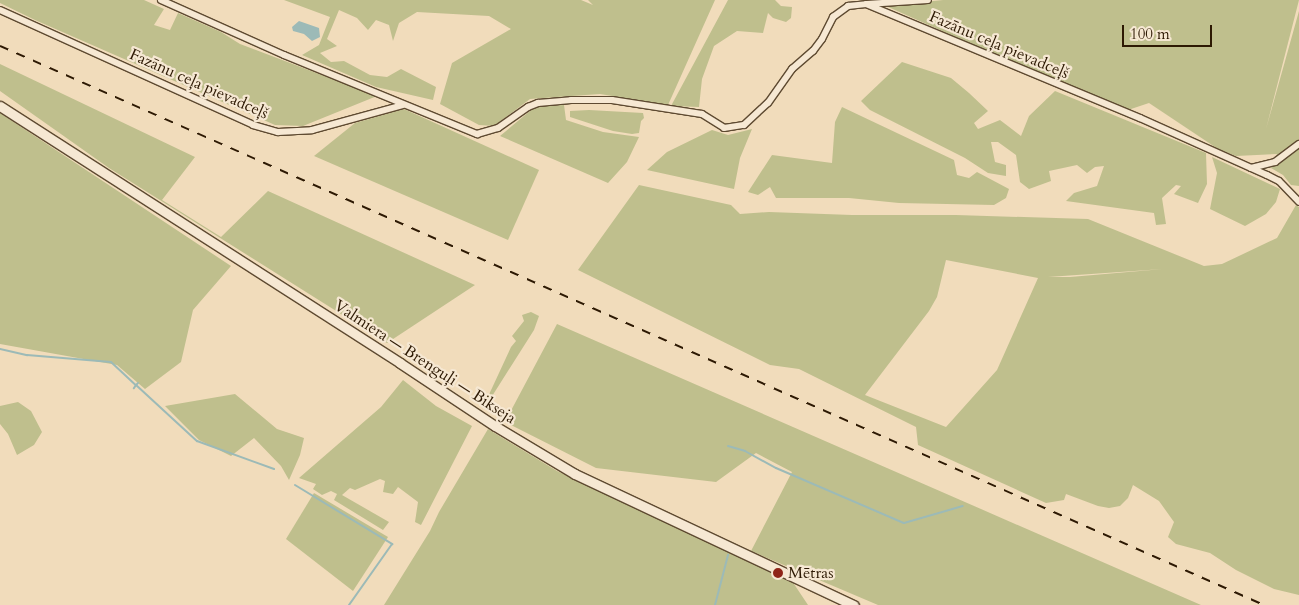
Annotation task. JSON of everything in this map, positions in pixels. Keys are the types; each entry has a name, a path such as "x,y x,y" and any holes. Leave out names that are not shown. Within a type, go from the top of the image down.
{"main road":[{"name":"Valmiera — Brenguļi — Bikseja","path":"0,106 495,426 575,474 854,605"}],"street":[{"path":"161,0 275,51 477,134 498,128 528,107 538,103 571,100 612,100 702,114 724,128 744,124 768,103 792,69 822,39 833,17 848,6 868,2 928,0"},
{"name":"Fazānu ceļa pievadceļš","path":"868,2 1149,122 1279,181 1299,202"},
{"name":"Fazānu ceļa pievadceļš","path":"0,10 253,125 278,132 312,130 404,105"},
{"path":"1250,168 1276,162 1299,144"}],"green space":[{"path":"0,0 144,0 164,9 154,25 170,30 178,13 221,32 240,44 377,96 303,126 275,125 35,20 0,3"},
{"path":"284,0 581,0 593,5 588,0 715,0 668,105 600,94 530,99 494,126 479,125 440,104 452,63 511,29 489,16 417,12 399,23 393,41 389,25 376,20 368,30 357,18 339,10 327,39 337,46 320,53 331,62 344,61 370,75 387,77 401,69 436,87 433,100 376,87 302,55 319,45 330,17"},
{"path":"728,0 775,0 781,6 792,7 791,18 786,22 773,18 768,13 763,33 737,31 714,46 702,79 699,107 671,106"},
{"path":"943,0 1299,0 1266,129 1299,11 1299,186 1291,185 1283,175 1271,168 1277,154 1236,156 1218,149 1149,103 1128,110 1034,72 886,6"},
{"path":"902,62 951,78 969,93 988,111 974,123 978,129 1000,120 1021,136 1029,116 1055,91 1206,153 1207,184 1198,203 1174,194 1181,186 1176,185 1162,198 1166,224 1156,225 1154,213 1066,201 1074,193 1097,186 1104,166 1095,167 1087,173 1077,165 1049,171 1051,181 1029,189 1020,182 1016,155 998,142 991,142 995,162 1006,165 1006,176 988,173 965,158 870,110 861,101"},
{"path":"0,64 195,157 162,200 221,237 268,191 475,285 387,343 109,168 0,91"},
{"path":"564,105 566,120 603,132 639,137 627,162 608,183 500,136 536,106"},
{"path":"842,107 954,160 957,175 969,178 977,172 1009,189 1006,198 994,205 899,203 849,198 776,198 770,187 758,195 748,192 772,155 832,163 835,122"},
{"path":"404,109 539,170 508,240 314,156 355,123"},
{"path":"589,110 643,113 644,118 641,121 639,133 632,134 613,131 570,117 570,111"},
{"path":"0,113 231,266 193,310 181,362 145,389 117,365 0,344"},
{"path":"752,129 740,158 734,189 647,170 667,152 712,130 728,135"},
{"path":"1212,157 1280,189 1276,202 1266,214 1245,226 1210,209 1217,173"},
{"path":"639,185 731,205 740,214 769,212 1088,219 1204,266 1222,264 1277,238 1296,205 1299,207 1299,595 1274,589 1236,570 1210,553 1176,544 1168,537 1174,522 1159,501 1133,485 1128,498 1120,506 1109,508 1098,506 1066,494 1064,500 1046,503 918,445 916,427 799,369 770,365 578,270","holes":["946,260 1038,278 997,370 946,427 865,395 929,311 937,297","1163,269 1070,277 1048,277"]},
{"path":"531,312 539,316 534,330 489,401 486,401 511,347 516,341 512,336 524,321 522,315"},
{"path":"557,324 1201,605 878,605 751,551 792,472 756,453 716,482 596,468 505,422"},
{"path":"403,380 436,406 472,426 421,525 415,522 418,502 398,487 393,494 383,492 385,481 380,479 355,490 350,488 342,495 389,522 383,530 334,500 337,494 331,491 322,495 313,489 316,484 299,478 381,407"},
{"path":"235,394 277,429 304,438 300,455 289,480 281,466 254,438 231,456 199,440 165,406"},
{"path":"18,402 31,411 42,432 34,445 17,455 8,434 0,424 0,406"},
{"path":"488,429 557,471 792,581 808,605 384,605 430,531 439,512"},
{"path":"314,493 388,537 353,591 286,539"}],"water":[{"path":"299,21 319,28 320,37 312,41 304,34 293,31 292,27"}],"waterway":[{"path":"0,349 27,355 111,362 136,385 134,388"},
{"path":"138,383 136,385 197,441 274,469"},
{"path":"728,446 745,451 776,468 904,523 963,506"},
{"path":"295,485 392,544 349,605"},
{"path":"715,605 728,555"}],"railway":[{"path":"0,46 1264,605"}],"place":[{"name":"Mētras","path":"778,573"}]}
